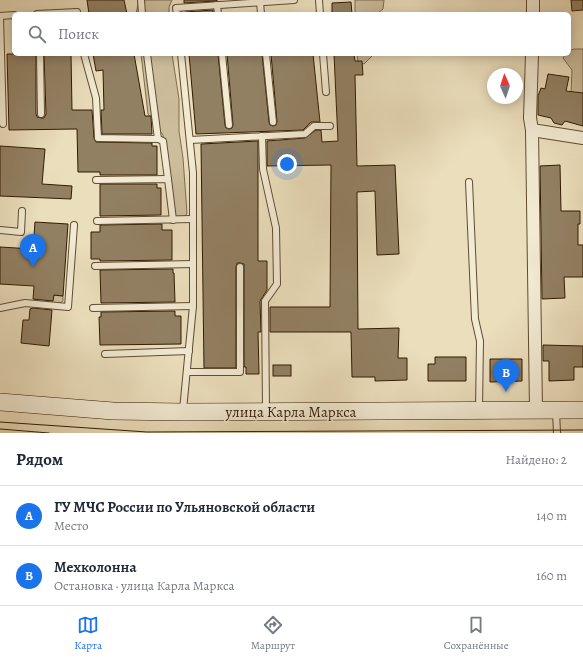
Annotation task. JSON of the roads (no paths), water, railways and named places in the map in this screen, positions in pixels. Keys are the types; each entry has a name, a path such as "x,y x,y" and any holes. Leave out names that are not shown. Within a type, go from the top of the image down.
{"main road":[{"name":"улица Карла Маркса","path":"0,402 113,410 183,412 583,410"}],"street":[{"path":"533,0 533,12"},
{"path":"532,56 530,118 532,130 536,410"},
{"path":"532,130 583,138"}],"lane":[{"path":"140,0 142,12"},
{"path":"177,12 176,8 294,0"},
{"path":"319,0 320,12"},
{"path":"260,2 261,12"},
{"path":"217,5 218,12"},
{"path":"3,124 0,17 12,15"},
{"path":"40,56 41,114"},
{"path":"85,56 96,98 98,138 158,139 163,141 173,220"},
{"path":"148,56 158,139"},
{"path":"181,56 193,173 193,306 183,412"},
{"path":"222,56 228,125"},
{"path":"266,56 273,122"},
{"path":"323,56 326,92"},
{"path":"190,140 305,134 314,126 330,126"},
{"path":"262,136 263,169 276,228 277,284 265,301 266,412"},
{"path":"96,180 168,179"},
{"path":"469,182 475,319 480,341 479,411"},
{"path":"0,230 21,232 22,211"},
{"path":"97,221 193,220"},
{"path":"0,308 25,303 68,307 74,225"},
{"path":"95,266 193,264"},
{"path":"187,372 240,372 240,267"},
{"path":"93,308 193,306"},
{"path":"105,354 189,351"},
{"path":"556,410 557,433"}],"tram line":[{"path":"0,422 147,432 583,430"},
{"path":"0,429 49,433"}],"place":[{"name":"ГУ МЧС России по Ульяновской области","path":"33,267"},
{"name":"Мехколонна","path":"506,392"}]}
